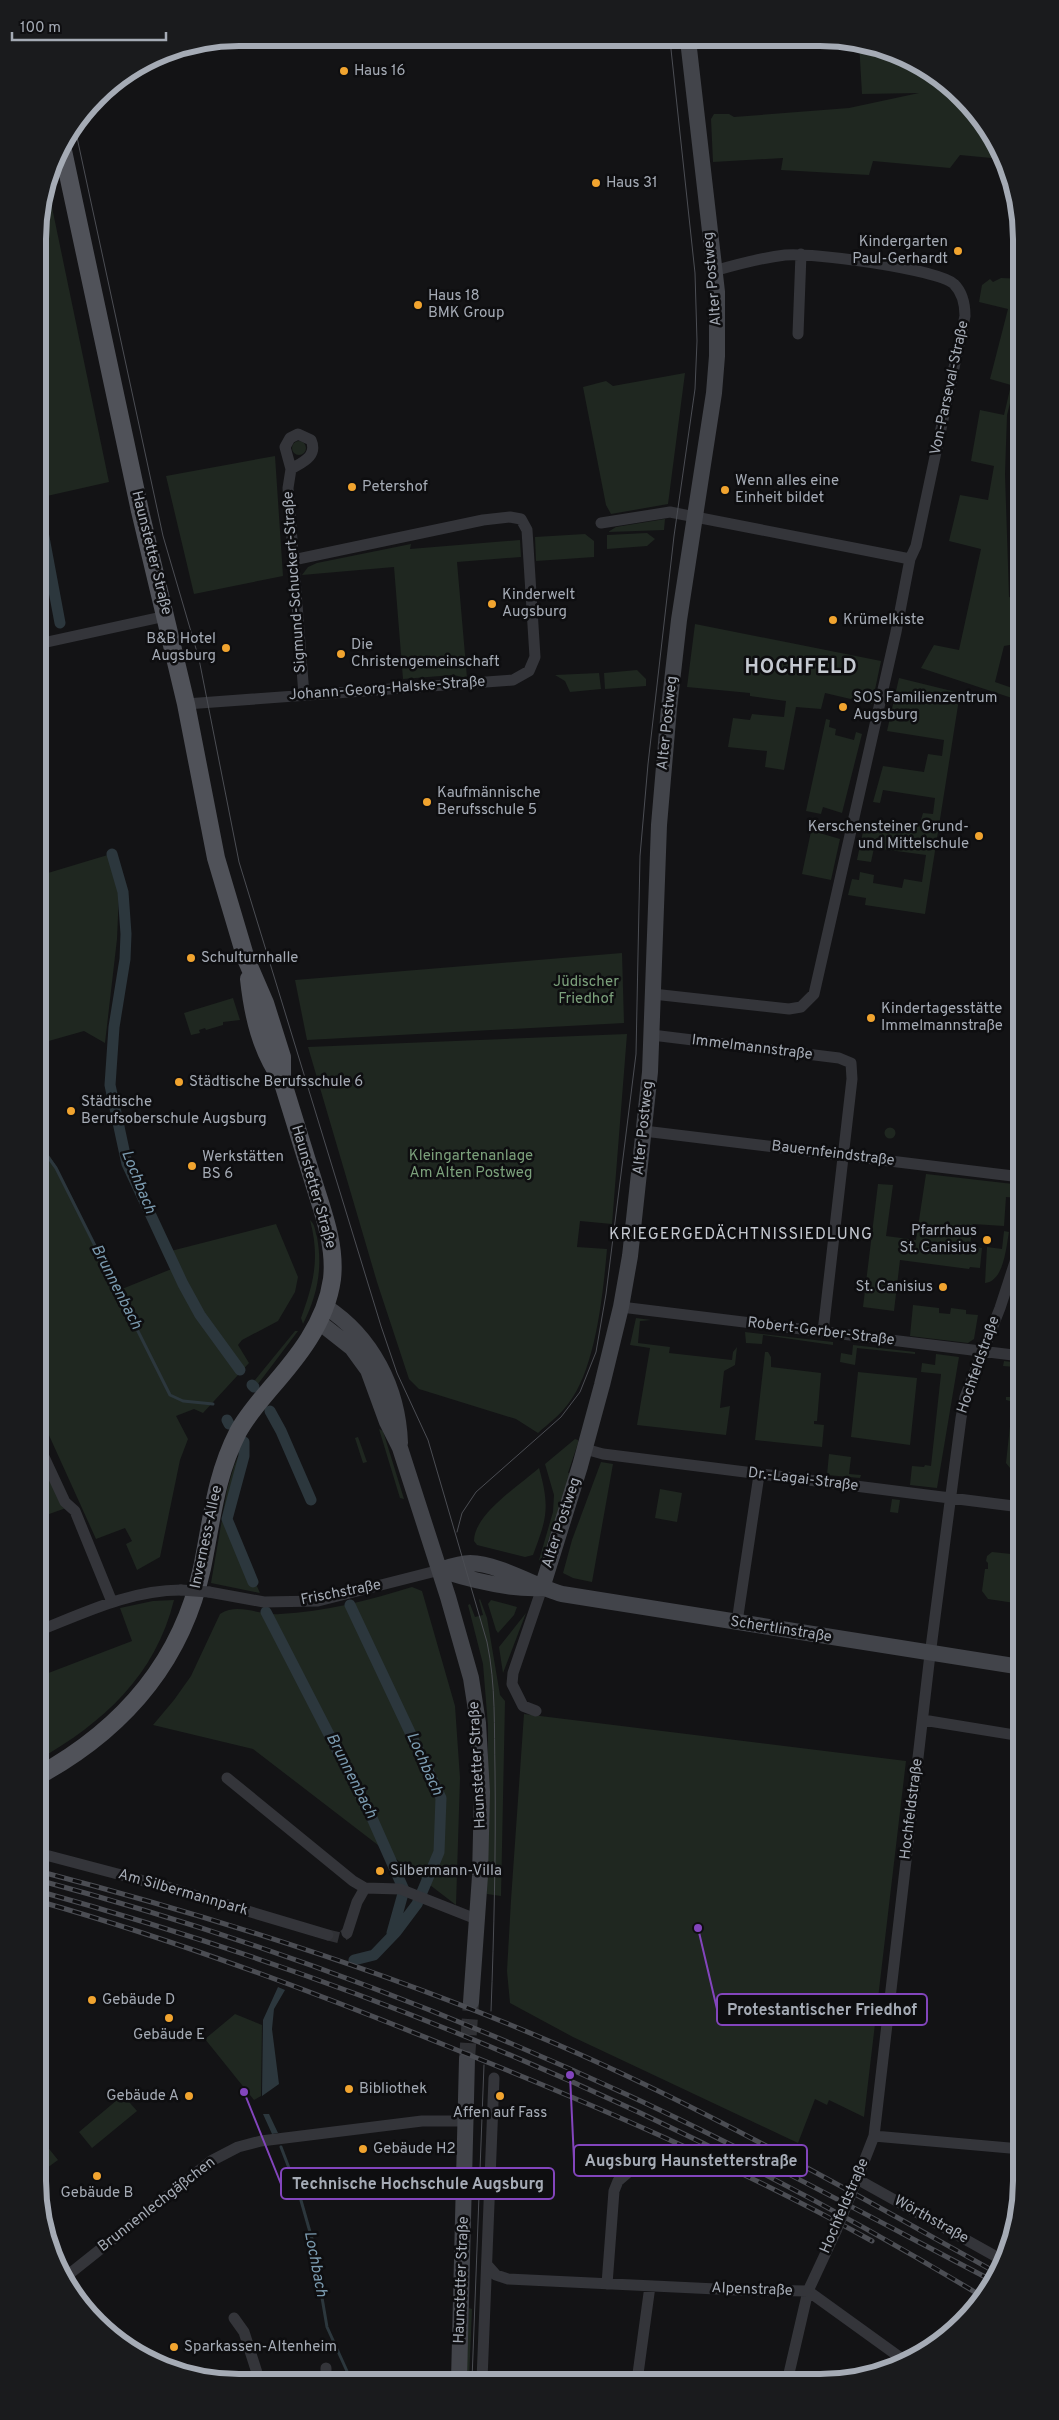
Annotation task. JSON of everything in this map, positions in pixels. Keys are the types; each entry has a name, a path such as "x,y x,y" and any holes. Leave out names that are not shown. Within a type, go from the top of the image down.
{"main road":[{"name":"Haunstetter Straße","path":"64,158 138,502 186,704 216,858 246,958 252,1007 269,1061 282,1080 331,1244 332,1278 322,1314"},
{"name":"Inverness-Allee","path":"46,1771 90,1743 119,1720 165,1664 178,1639 192,1604 202,1568 216,1489 226,1456 239,1430 302,1348 322,1314"}],"street":[{"name":"Alter Postweg","path":"536,1711 523,1706 512,1684 512,1673 542,1588 585,1449 621,1307 644,1131 652,1035 663,765 679,620 713,402 718,310 689,46"},
{"name":"Von-Parseval-Straße","path":"653,994 789,1009 801,1007 814,994 896,632 910,559 916,546 964,325 964,299 953,284 936,275 832,257 801,254 756,260 714,271"},
{"path":"798,334 801,254"},
{"name":"Sigmund-Schuckert-Straße","path":"291,470 288,488 304,695"},
{"path":"601,524 670,512 910,559"},
{"name":"Johann-Georg-Halske-Straße","path":"186,704 513,680 529,671 535,658 527,530 521,519 510,517 483,520 293,560"},
{"path":"46,642 166,616"},
{"name":"Immelmannstraße","path":"652,1035 838,1058 851,1063 853,1071 843,1156"},
{"name":"Bauernfeindstraße","path":"644,1131 1013,1176"},
{"path":"822,1332 843,1156"},
{"name":"Hochfeldstraße","path":"789,2374 808,2291 836,2232 874,2136 930,1654 965,1397 984,1351 1013,1265"},
{"name":"Robert-Gerber-Straße","path":"621,1307 1013,1355"},
{"name":"Haunstetter Straße","path":"322,1314 346,1320 381,1368 399,1418 400,1448 440,1570 471,1678 478,1723 482,1792 480,1876 471,2002"},
{"name":"Dr.-Lagai-Straße","path":"585,1449 603,1454 759,1475 1013,1506"},
{"path":"46,1461 65,1502 75,1512 112,1602"},
{"path":"737,1622 759,1475"},
{"name":"Frischstraße","path":"46,1628 112,1602 153,1591 209,1592 264,1602 318,1601 440,1570"},
{"name":"Schertlinstraße","path":"440,1570 464,1578 522,1589 542,1588 562,1594 1013,1666"},
{"path":"923,1720 1013,1735"},
{"path":"226,1778 353,1881 365,1888 413,1894 476,1919"},
{"name":"Am Silbermannpark","path":"46,1855 167,1887 328,1935"},
{"path":"347,1933 357,1902 365,1888"},
{"name":"Haunstetter Straße","path":"459,2374 467,2059"},
{"name":"Haunstetter Straße","path":"482,2374 494,2078"},
{"name":"Brunnenlechgäßchen","path":"70,2274 210,2161 238,2147 261,2141 422,2121 465,2121"},
{"path":"874,2136 1013,2148"},
{"path":"607,2284 614,2191 618,2181 639,2163"},
{"name":"Wörthstraße","path":"857,2180 997,2257"},
{"name":"Alpenstraße","path":"488,2266 496,2275 508,2279 808,2291 900,2356"},
{"path":"638,2374 650,2286"},
{"path":"234,2318 244,2332 257,2374"}],"green space":[{"path":"859,51 905,66 937,86 965,112 980,132 995,158 960,155 950,168 873,161 869,175 781,170 783,158 713,162 711,119 714,114 729,114 734,117 849,108 919,93 862,94"},
{"path":"50,200 109,482 46,496 46,240"},
{"path":"1001,278 1013,279 1013,391 1007,415 1005,474 1009,597 1013,598 1013,644 1004,646 995,682 1013,688 1013,698 921,668 934,645 959,650 981,549 949,541 960,495 988,500 994,466 971,461 980,410 1004,415 1011,385 990,379 1008,309 979,302 982,285 990,279 993,282"},
{"path":"685,373 668,504 611,514 606,505 583,387 606,381 613,386"},
{"path":"299,441 304,443 306,448 304,453 299,455 294,453 292,448 294,443"},
{"path":"275,456 283,576 194,594 166,476"},
{"path":"665,519 664,530 608,532 616,527"},
{"path":"647,533 655,539 647,546 607,549 607,535"},
{"path":"585,534 594,541 594,557 536,561 535,537"},
{"path":"520,540 521,557 457,562 467,678 453,675 403,679 394,567 302,575 308,567 317,563 411,544 410,549"},
{"path":"695,624 881,661 872,704 825,693 821,709 796,707 784,770 765,767 767,751 728,747 733,718 750,720 752,714 784,717 786,701 750,696 750,693 687,687"},
{"path":"637,670 646,679 646,686 605,689 604,673"},
{"path":"599,673 601,689 570,692 565,681 555,675"},
{"path":"899,678 960,693 925,914 865,905 866,898 848,895 852,879 859,880 860,872 874,875 873,883 902,888 904,879 922,882 926,855 874,848 871,862 857,860 865,822 913,830 915,822 920,823 923,813 933,814 935,798 883,790 880,803 873,802 883,766 924,772 928,754 942,756 944,740 887,731"},
{"path":"826,719 830,720 829,727 836,729 835,735 854,740 856,732 862,734 842,813 823,807 821,814 806,811"},
{"path":"813,822 818,823 816,832 840,839 831,880 802,874"},
{"path":"111,854 119,892 117,939 105,1043 84,1031 46,1042 46,874"},
{"name":"Jüdischer Friedhof","path":"622,953 624,1023 307,1040 295,980"},
{"path":"233,998 240,1020 223,1022 223,1025 206,1030 205,1028 199,1030 200,1033 191,1035 184,1013"},
{"name":"Kleingartenanlage Am Alten Postweg","path":"627,1034 612,1224 580,1221 577,1247 607,1249 600,1308 592,1351 578,1389 561,1412 538,1433 516,1419 419,1389 409,1379 377,1282 308,1047"},
{"path":"890,1127 896,1133 890,1139 884,1133"},
{"path":"46,1150 58,1169 117,1291 174,1268 167,1252 276,1224 298,1277 295,1292 278,1321 242,1340 238,1345 249,1363 203,1413 194,1409 176,1416 188,1439 180,1460 160,1557 137,1570 126,1544 132,1541 125,1528 96,1539 46,1429"},
{"path":"926,1174 1013,1184 1013,1198 1006,1197 1004,1226 973,1224 970,1246 982,1248 980,1268 970,1267 969,1269 900,1260 894,1311 863,1307 878,1184 893,1185 886,1236 916,1240"},
{"path":"310,1220 317,1237 319,1271 312,1303 303,1324 301,1318 312,1281 315,1258 315,1246"},
{"path":"1004,1231 1009,1232 1003,1263 996,1276 991,1281 985,1283 987,1247 1002,1249"},
{"path":"913,1305 939,1308 939,1313 950,1314 951,1308 966,1310 966,1314 978,1315 974,1339 968,1343 910,1336"},
{"path":"636,1318 651,1320 640,1321 638,1343 670,1347 669,1353 732,1360 733,1352 737,1347 735,1365 724,1371 720,1408 730,1406 726,1435 637,1425 650,1348 630,1345"},
{"path":"295,1331 298,1331 258,1384 255,1380"},
{"path":"745,1332 833,1342 833,1345 763,1335 762,1344 746,1343"},
{"path":"853,1345 915,1352 915,1354 857,1348 855,1365 840,1362 841,1353 852,1355"},
{"path":"765,1352 768,1352 771,1357 771,1367 821,1373 817,1421 814,1421 814,1424 824,1425 822,1447 755,1440"},
{"path":"936,1354 959,1357 937,1488 910,1485 912,1466 931,1466 941,1374 921,1372 922,1363 935,1365"},
{"path":"1004,1361 1013,1362 1013,1367 1003,1366"},
{"path":"858,1372 917,1378 910,1445 851,1437"},
{"path":"1013,1387 1013,1402 1006,1400 1006,1397 1012,1397"},
{"path":"1011,1417 1013,1417 1013,1468 1010,1468 1006,1463"},
{"path":"379,1429 383,1431 404,1499 400,1498"},
{"path":"358,1437 367,1462 363,1463 355,1438"},
{"path":"575,1439 578,1440 578,1443 568,1473 572,1474 541,1561 539,1560 553,1512 554,1495 545,1464"},
{"path":"244,1442 244,1456 227,1519 260,1593 211,1583 227,1490"},
{"path":"829,1454 851,1457 849,1474 861,1475 860,1478 827,1475"},
{"path":"601,1462 613,1464 592,1582 573,1578 563,1573 572,1540"},
{"path":"46,1466 66,1508 46,1515"},
{"path":"539,1468 546,1503 544,1521 533,1555 525,1557 477,1545 474,1541 476,1531 489,1511"},
{"path":"660,1489 682,1493 677,1522 655,1518"},
{"path":"892,1499 900,1500 898,1513 890,1512"},
{"path":"992,1552 1013,1554 1013,1603 988,1599 982,1591 985,1569 988,1569 987,1556"},
{"path":"412,1587 422,1591 455,1706 460,1778 456,1905 253,1749 153,1725 191,1676 220,1614 234,1609 272,1614 313,1611 363,1601"},
{"path":"480,1599 487,1618 500,1695 505,1701 501,1896 487,1894 488,1726 483,1664 468,1605 470,1604 475,1617 483,1615"},
{"path":"174,1600 154,1652 140,1674 105,1713 84,1730 46,1755 46,1674 132,1641 120,1608 153,1601"},
{"path":"491,1600 517,1607 514,1615 498,1633 488,1604"},
{"path":"526,1613 503,1673 499,1647"},
{"path":"524,1714 906,1761 864,2117 829,2100 827,2105 815,2099 798,2143 573,2037 510,2003 507,1971"},
{"path":"235,2014 262,2025 261,2096 254,2100 205,2039"},
{"path":"123,2095 137,2111 92,2148 79,2132"},
{"path":"46,2145 58,2160 46,2169"},
{"path":"469,2308 472,2309 469,2374 466,2374"}],"shaded area":[{"path":"278,1987 285,1990 274,2009 272,2029 279,2084 262,2096 263,2020"},
{"path":"263,2114 269,2114 278,2133 272,2134"}],"waterway":[{"name":"Lochbach","path":"46,548 60,623"},
{"name":"Lochbach","path":"112,854 123,892 126,934 125,959 114,1027 110,1085 127,1164 183,1284 200,1315 240,1370"},
{"name":"Brunnenbach","path":"46,1154 56,1168 170,1395 183,1401 213,1404"},
{"name":"Lochbach","path":"270,1411 281,1431 311,1500"},
{"name":"Brunnenbach","path":"227,1420 229,1424"},
{"name":"Brunnenbach","path":"244,1442 244,1456 227,1519 253,1582"},
{"name":"Lochbach","path":"350,1605 441,1798 439,1852 417,1904 396,1932 374,1955 354,1960"},
{"name":"Brunnenbach","path":"266,1612 372,1818 404,1890 392,1933"},
{"name":"Lochbach","path":"281,2147 300,2197 312,2239 327,2327 348,2374"}],"tunnel":[{"path":"328,1935 340,1938 347,1933"},
{"path":"467,2059 471,2002"}],"tram line":[{"path":"457,1532 462,1513 476,1492 561,1417 580,1392 596,1352 606,1294 636,1054 640,856 648,764 674,536 695,389 697,341 695,273 671,46"},
{"path":"77,136 163,536 199,659 239,862 381,1326 397,1373 428,1440 487,1642 493,1690 495,1771 491,2011"},
{"path":"472,2374 484,2065"}],"railway":[{"path":"46,1873 176,1909 312,1952 380,1975 513,2026 633,2079 738,2131 991,2270"},
{"path":"46,1882 114,1901 264,1949 412,2003 485,2033 630,2096 722,2140 987,2278"},
{"path":"46,1893 162,1928 284,1968 405,2013 525,2061 642,2114 758,2171 872,2232 976,2293"},
{"path":"46,1903 143,1933 247,1969 350,2007 506,2070 612,2114 717,2162 770,2187 872,2241"}],"place":[{"name":"Haus 16","path":"344,71"},
{"name":"Haus 31","path":"596,183"},
{"name":"Kindergarten Paul-Gerhardt","path":"958,251"},
{"name":"Haus 18 BMK Group","path":"418,305"},
{"name":"Petershof","path":"352,487"},
{"name":"Wenn alles eine Einheit bildet","path":"725,490"},
{"name":"Kinderwelt Augsburg","path":"492,604"},
{"name":"Krümelkiste","path":"833,620"},
{"name":"B&B Hotel Augsburg","path":"226,648"},
{"name":"Die Christengemeinschaft","path":"341,654"},
{"name":"SOS Familienzentrum Augsburg","path":"843,707"},
{"name":"Kaufmännische Berufsschule 5","path":"427,802"},
{"name":"Kerschensteiner Grund- und Mittelschule","path":"979,836"},
{"name":"Schulturnhalle","path":"191,958"},
{"name":"Kindertagesstätte Immelmannstraße","path":"871,1018"},
{"name":"Städtische Berufsschule 6","path":"179,1082"},
{"name":"Städtische Berufsoberschule Augsburg","path":"71,1111"},
{"name":"Werkstätten BS 6","path":"192,1166"},
{"name":"Pfarrhaus St. Canisius","path":"987,1240"},
{"name":"St. Canisius","path":"943,1287"},
{"name":"Silbermann-Villa","path":"380,1871"},
{"name":"Protestantischer Friedhof","path":"698,1928"},
{"name":"Gebäude D","path":"92,2000"},
{"name":"Gebäude E","path":"169,2018"},
{"name":"Augsburg Haunstetterstraße","path":"570,2075"},
{"name":"Bibliothek","path":"349,2089"},
{"name":"Technische Hochschule Augsburg","path":"244,2092"},
{"name":"Gebäude A","path":"189,2096"},
{"name":"Affen auf Fass","path":"500,2096"},
{"name":"Gebäude H2","path":"363,2149"},
{"name":"Gebäude B","path":"97,2176"},
{"name":"Sparkassen-Altenheim","path":"174,2347"}],"district":[{"name":"HOCHFELD","path":"801,668"},
{"name":"KRIEGERGEDÄCHTNISSIEDLUNG","path":"741,1235"}]}
